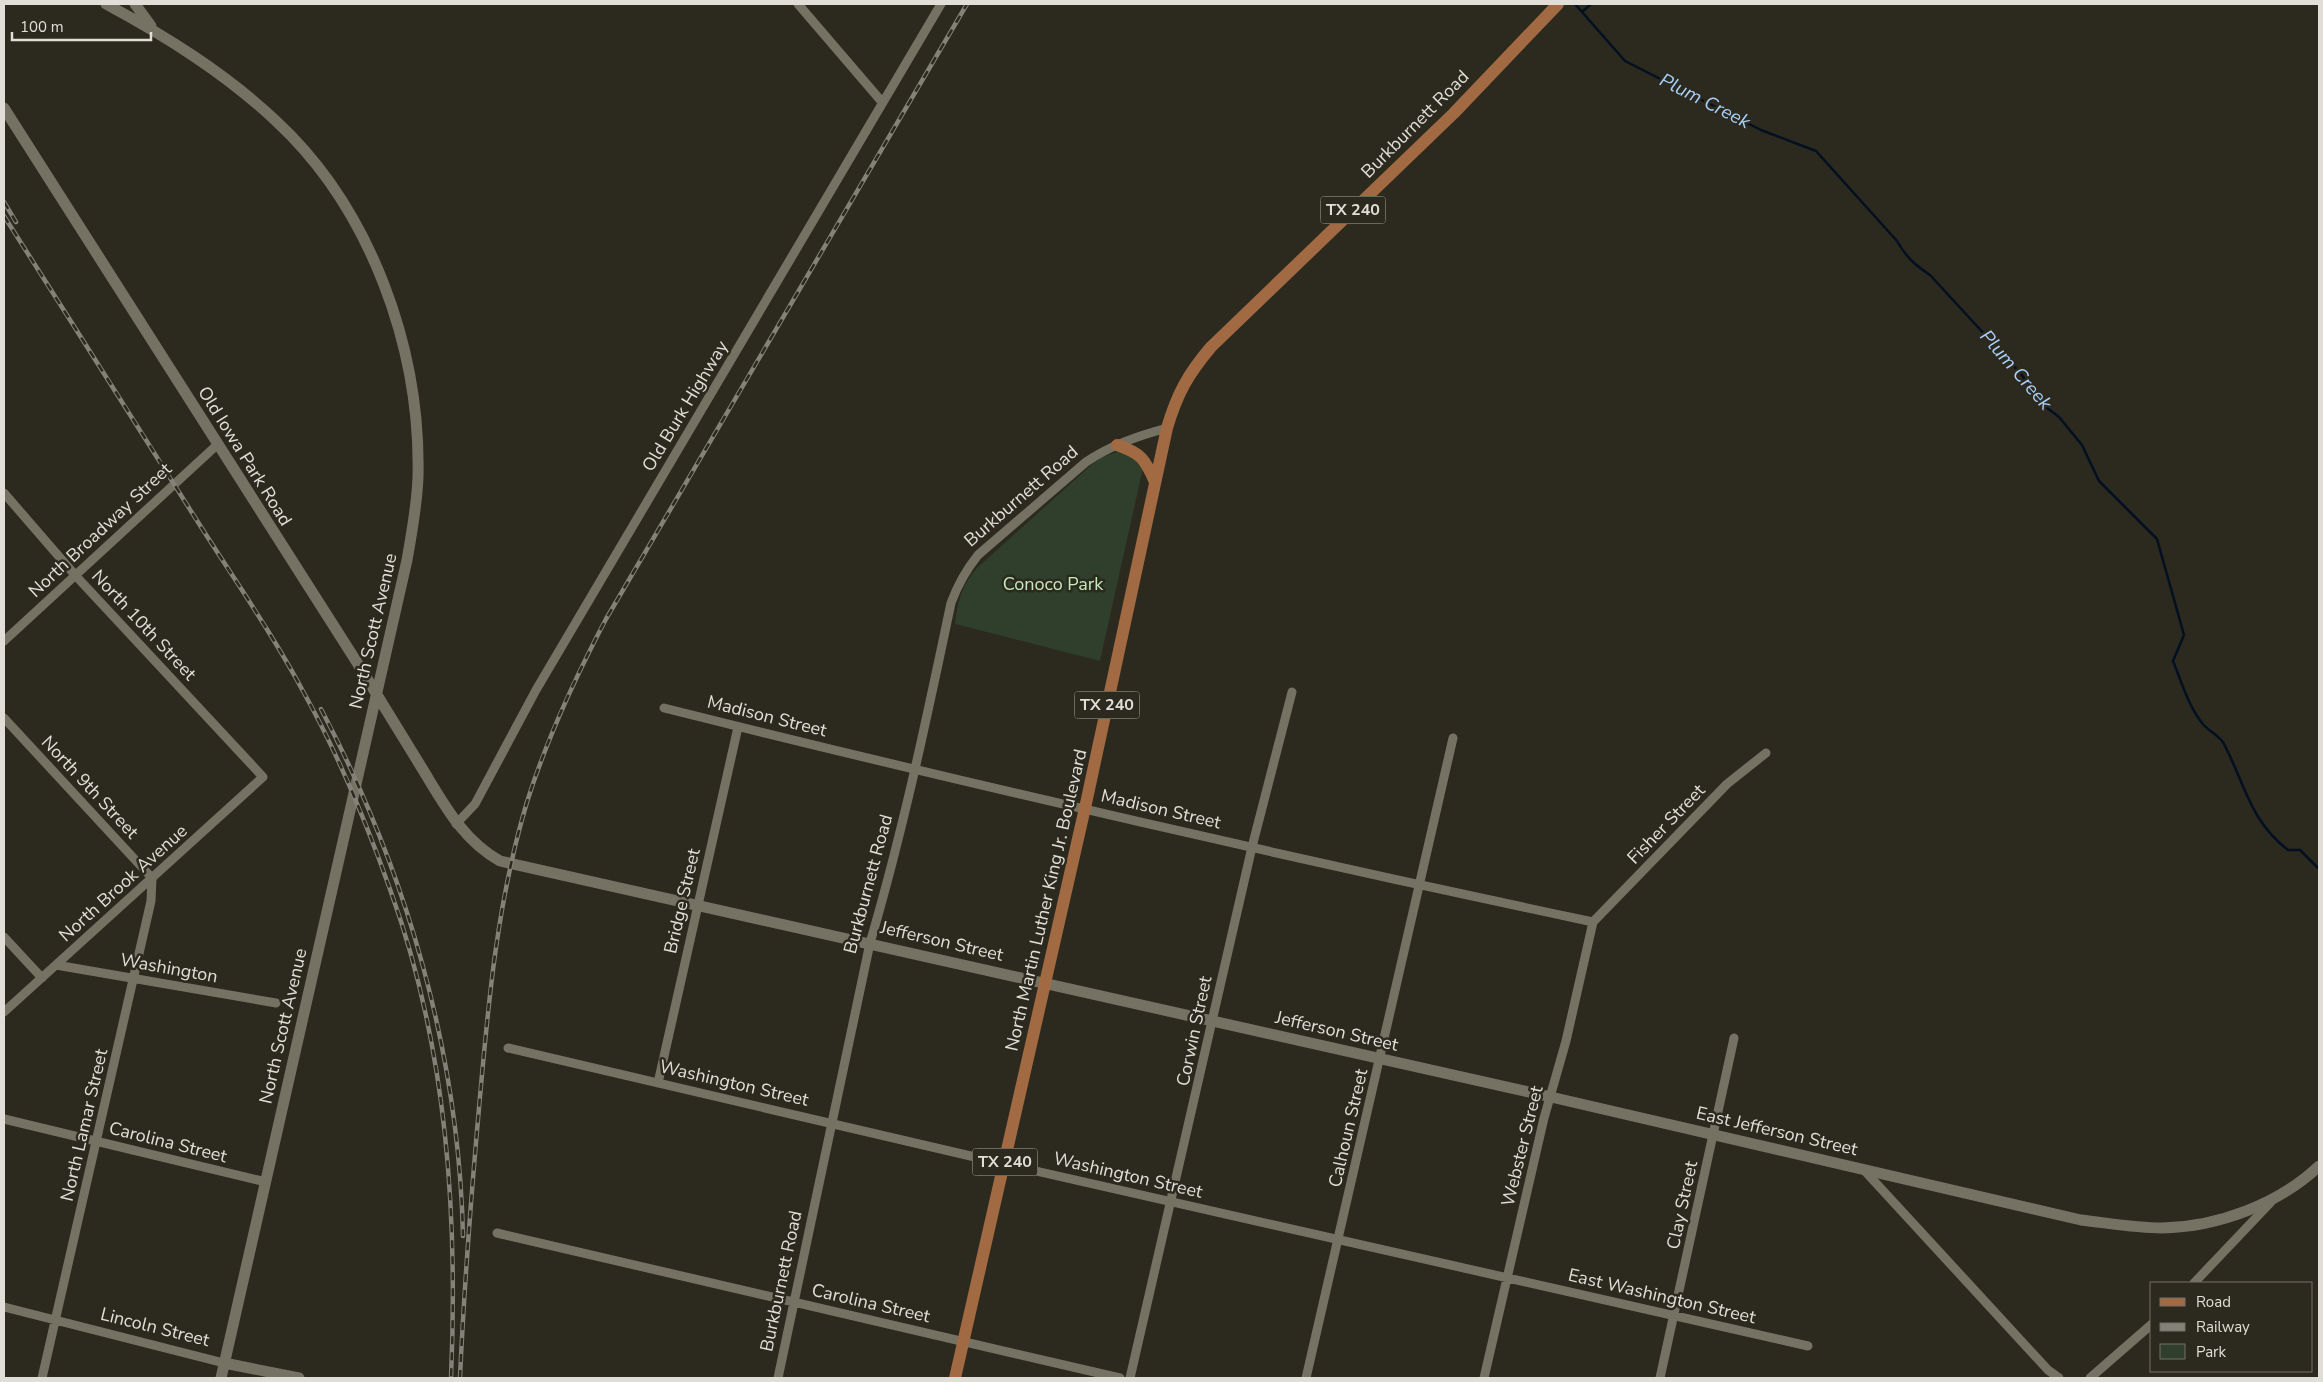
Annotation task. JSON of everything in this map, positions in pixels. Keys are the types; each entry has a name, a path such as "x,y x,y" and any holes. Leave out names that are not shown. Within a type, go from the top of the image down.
{"main road":[{"name":"Burkburnett Road","path":"1167,428 1175,400 1186,378 1211,347 1454,113 1558,4"},
{"name":"North Martin Luther King Jr. Boulevard","path":"955,1378 1085,808 1167,428"},
{"path":"1117,444 1135,451 1141,456 1155,482"}],"street":[{"name":"North Scott Avenue","path":"106,4 208,64 234,84 296,141 337,192 366,245 398,330 412,397 417,444 418,478 413,524 393,622 221,1378"},
{"path":"135,4 153,30"},
{"path":"798,4 882,102"},
{"name":"Old Burk Highway","path":"456,824 467,815 475,804 536,690 552,666 941,4"},
{"name":"Old Iowa Park Road","path":"4,108 358,664 456,824"},
{"name":"Burkburnett Road","path":"778,1378 870,943 887,886 915,770 951,603 965,571 978,555 1086,462 1117,444 1167,428"},
{"name":"North Broadway Street","path":"4,641 218,444"},
{"name":"North 10th Street","path":"4,493 75,575 263,777"},
{"name":"Corwin Street","path":"1130,1378 1252,847 1292,692"},
{"name":"Madison Street","path":"664,708 915,770 1420,885 1593,922"},
{"name":"North 9th Street","path":"4,718 152,878"},
{"name":"Bridge Street","path":"658,1083 738,726"},
{"name":"Calhoun Street","path":"1306,1378 1340,1238 1453,738"},
{"name":"Fisher Street","path":"1593,922 1727,784 1766,753"},
{"name":"North Brook Avenue","path":"4,1012 263,777"},
{"name":"Jefferson Street","path":"456,824 480,849 500,861 1551,1097"},
{"name":"North Lamar Street","path":"42,1378 57,1320 151,901 152,878"},
{"name":"Webster Street","path":"1484,1378 1593,922"},
{"path":"4,937 42,978"},
{"name":"Washington","path":"56,965 276,1003"},
{"name":"Clay Street","path":"1660,1378 1734,1038"},
{"name":"Washington Street","path":"508,1048 1005,1164 1340,1238 1508,1278"},
{"name":"East Jefferson Street","path":"1551,1097 1862,1169 2048,1370 2058,1378"},
{"name":"Carolina Street","path":"4,1119 266,1182"},
{"path":"1862,1169 2082,1220 2162,1228 2187,1226 2241,1214 2286,1193 2319,1166"},
{"path":"2195,1282 2275,1198"},
{"name":"Carolina Street","path":"498,1233 1120,1378"},
{"name":"East Washington Street","path":"1508,1278 1808,1346"},
{"name":"Lincoln Street","path":"4,1307 224,1362 299,1378"},
{"path":"2090,1378 2150,1326"}],"green space":[{"name":"Conoco Park","path":"1120,451 1128,452 1143,468 1100,661 955,624 961,594 977,568 1099,458"}],"waterway":[{"name":"Plum Creek","path":"1575,4 1625,61 1761,130 1816,151 1897,241 1907,256 1930,275 2022,375 2037,400 2059,417 2082,445 2099,481 2157,539 2184,635 2173,661 2197,716 2224,744 2250,801 2265,827 2288,850 2300,850 2319,869"},
{"path":"1582,12 1591,4"}],"railway":[{"path":"460,1378 473,1176 495,954 508,878 517,840 527,802 543,755 583,663 606,619 967,4"},
{"path":"4,202 16,222"},
{"path":"4,216 279,649 329,741 372,841 410,951 425,1011 445,1132 450,1193 452,1255 451,1378"},
{"path":"321,709 351,770 378,834 402,898 422,964 439,1031 451,1099 459,1167 463,1236"}]}
